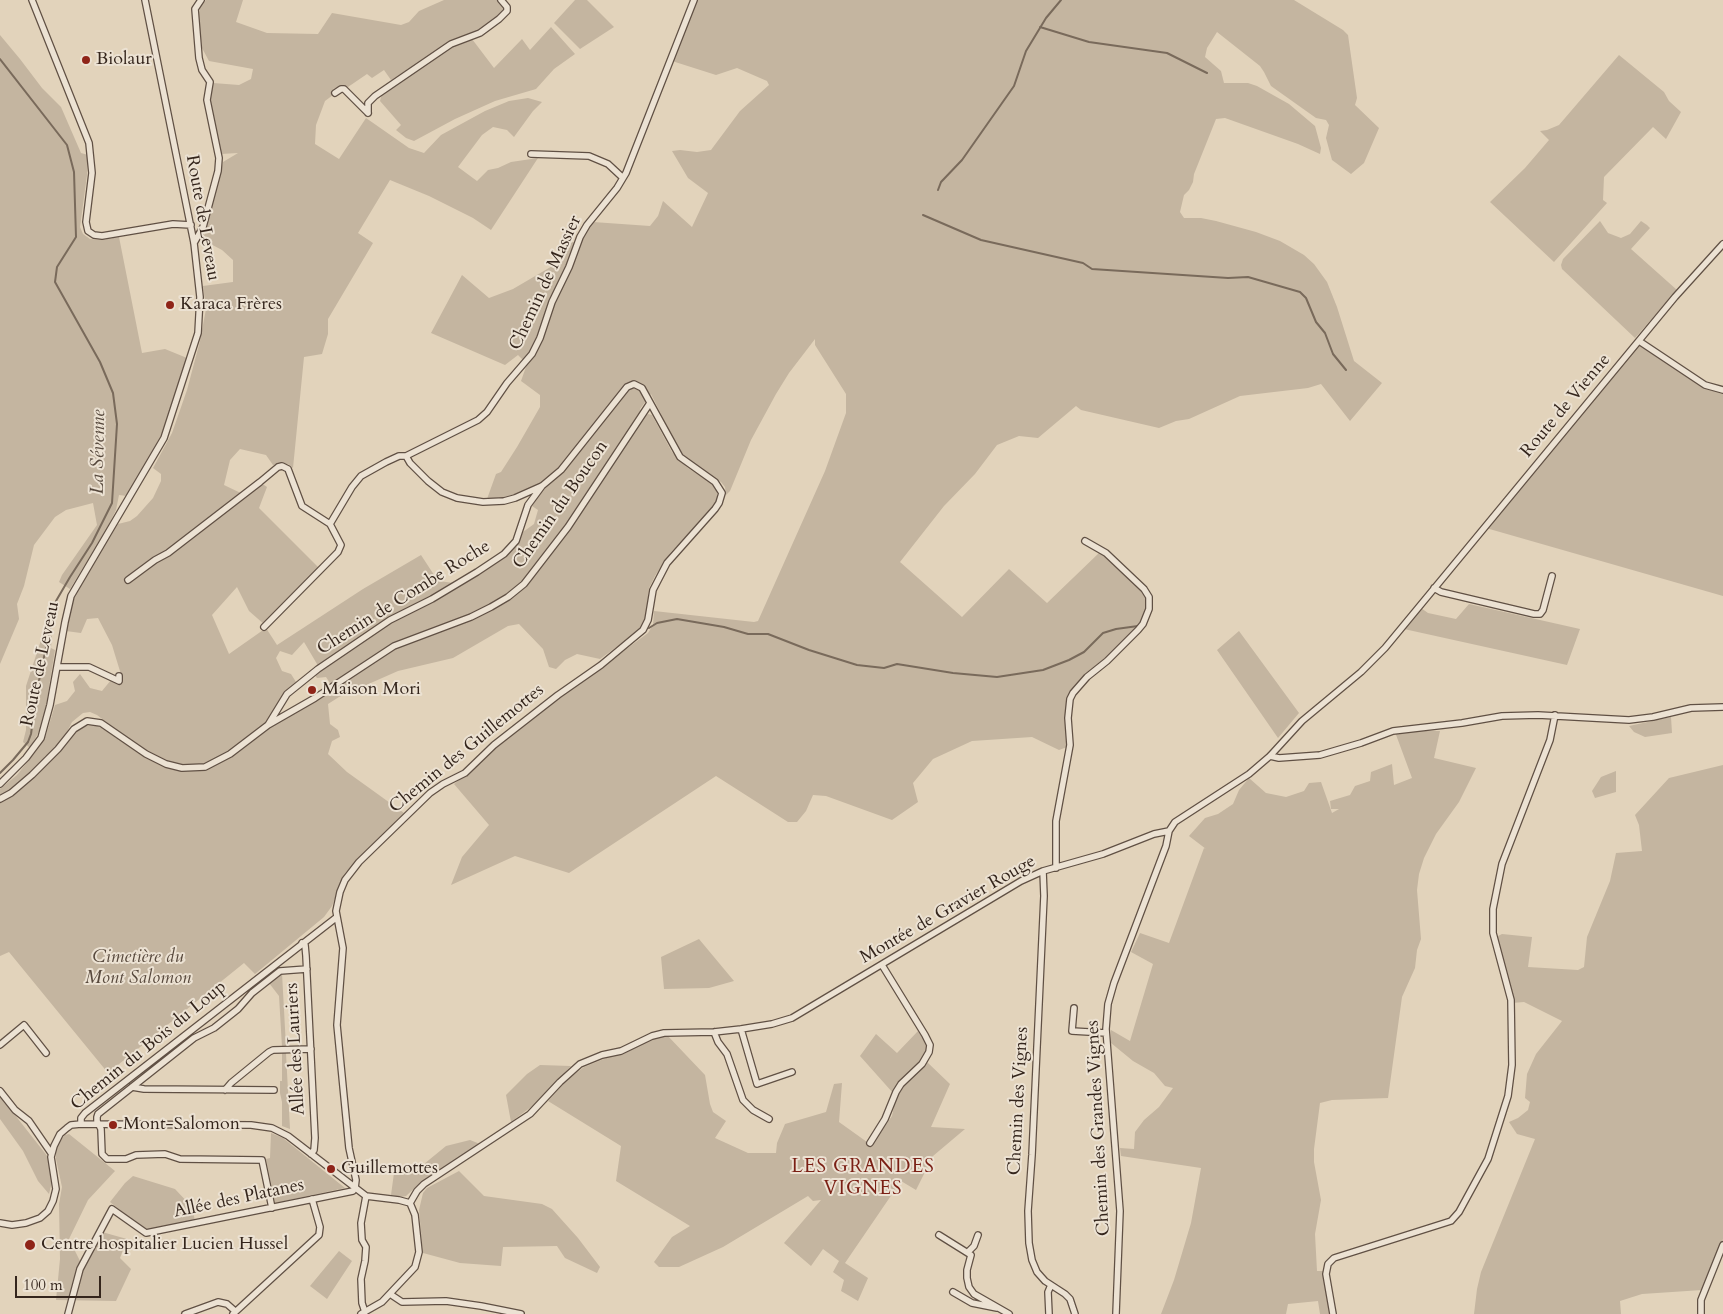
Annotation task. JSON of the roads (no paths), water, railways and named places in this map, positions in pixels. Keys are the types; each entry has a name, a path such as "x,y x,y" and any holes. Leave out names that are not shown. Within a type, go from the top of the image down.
{"street":[{"path":"32,0 83,126 90,148 92,173 86,222 88,230 94,235 102,236 173,224 191,225"},
{"name":"Route de Leveau","path":"0,784 26,758 41,738 47,721 67,609 74,589 159,448 179,395 196,340 200,319 200,297 191,225 145,0"},
{"path":"194,243 202,227 218,171 219,158 207,100 209,80 202,70 199,58 195,9 201,0"},
{"path":"335,92 344,89 368,112 368,103 375,96 451,44 480,33 499,18 507,11 507,7 502,0"},
{"name":"Chemin de Massier","path":"330,524 352,487 361,476 386,462 399,456 406,456 478,420 487,412 536,347 552,302 569,267 580,237 626,173 694,0"},
{"path":"531,154 589,156 608,164 622,177"},
{"name":"Route de Vienne","path":"1270,756 1302,721 1376,657 1675,297 1723,244"},
{"path":"1639,341 1705,385 1723,390"},
{"path":"406,456 420,474 436,488 456,498 466,501 504,501 542,486 561,470 627,387 634,384 638,385 650,403"},
{"name":"Chemin des Guillemottes","path":"355,1188 356,1180 349,1148 337,1025 343,941 337,917 337,903 345,880 359,862 435,789 465,773 494,745 558,695 601,665 646,625 653,590 667,563 715,509 722,493 715,482 680,457 650,403"},
{"name":"Chemin du Boucon","path":"0,799 32,775 58,749 74,729 87,721 101,723 146,754 166,764 195,769 214,764 268,725 315,698 394,646 472,617 508,597 524,584 568,527 650,403"},
{"path":"128,580 168,553 278,467 282,466 288,469 302,506 330,524 341,545 338,552 264,627"},
{"name":"Chemin de Combe Roche","path":"268,725 287,694 318,669 390,620 432,599 504,554 516,541 528,505 542,486"},
{"path":"1056,868 1056,821 1070,745 1068,718 1070,699 1087,677 1107,661 1138,630 1149,610 1149,597 1144,589 1106,553 1085,541"},
{"path":"1434,588 1451,595 1540,614 1544,610 1552,576"},
{"path":"57,667 89,667 119,681 119,676"},
{"path":"1270,756 1279,758 1320,755 1400,730 1462,724 1502,716 1554,715 1629,720 1653,717 1691,708 1723,707"},
{"path":"1333,1314 1326,1274 1328,1264 1334,1258 1451,1221 1459,1212 1488,1160 1508,1096 1512,1065 1511,1000 1493,933 1493,909 1502,864 1550,740 1554,715"},
{"name":"Montée de Gravier Rouge","path":"410,1204 417,1191 424,1184 530,1114 580,1064 602,1055 621,1051 658,1034 741,1029 772,1024 792,1018 1008,888 1043,871 1103,854 1154,834 1169,831 1176,822 1249,774 1270,756"},
{"name":"Chemin des Grandes Vignes","path":"1116,1314 1120,1211 1106,1033 1108,1004 1114,983 1166,846 1169,831"},
{"name":"Chemin des Vignes","path":"1043,871 1043,914 1028,1211 1030,1249 1034,1266 1040,1277 1060,1290 1070,1300 1075,1314"},
{"name":"Chemin du Bois du Loup","path":"52,1153 57,1139 64,1130 71,1125 81,1124 85,1114 302,942 337,917"},
{"name":"Allée des Lauriers","path":"302,942 305,945 307,969 315,1138 314,1150 311,1154"},
{"path":"870,1143 885,1119 896,1092 901,1084 922,1064 929,1052 930,1046 882,965"},
{"path":"272,1208 262,1160 180,1159 165,1154 136,1155 126,1159 109,1160 104,1158 102,1154 102,1129 97,1119 98,1114 194,1038 214,1028 232,1014 252,993 280,970 307,969"},
{"path":"1074,1008 1072,1031 1106,1033"},
{"path":"0,1045 24,1025 46,1053"},
{"path":"741,1029 757,1084 792,1072"},
{"path":"714,1032 718,1042 727,1054 743,1100 753,1110 768,1119"},
{"path":"224,1090 273,1050 311,1049"},
{"path":"132,1087 144,1089 274,1090"},
{"path":"0,1091 15,1110 29,1121 52,1153 56,1190 48,1211 40,1218 12,1225 0,1223"},
{"path":"81,1124 262,1126 279,1130 366,1196 399,1200 410,1204 415,1214 418,1259 408,1276 382,1302 363,1313 361,1279 366,1247 362,1240 361,1222 366,1196"},
{"name":"Allée des Platanes","path":"68,1314 80,1269 112,1209 146,1233 312,1200 352,1191 355,1188"},
{"path":"186,1314 218,1302 227,1304 234,1313 319,1235 320,1227 312,1200"},
{"path":"939,1235 968,1252 971,1258 967,1270 969,1287 977,1296 993,1303 997,1308"},
{"path":"968,1252 974,1246 978,1235"},
{"path":"1701,1314 1701,1300 1723,1245"},
{"path":"1048,1314 1048,1292 1051,1285"},
{"path":"953,1292 972,1303 997,1308 1009,1314"},
{"path":"390,1294 402,1302 446,1301 521,1314"}],"waterway":[{"path":"938,190 941,182 962,160 1014,86 1026,51 1046,18 1061,0"},
{"path":"1040,27 1089,42 1167,53 1207,73"},
{"name":"La Sévenne","path":"0,59 67,145 74,172 76,237 57,267 55,282 100,362 113,393 117,424 112,503 92,543 56,601 37,690 31,734 28,742 0,773"},
{"path":"923,215 981,240 1083,263 1092,269 1228,278 1248,277 1300,292 1306,298 1316,322 1325,333 1333,354 1346,370"},
{"path":"649,628 657,623 677,619 724,627 748,634 768,634 809,650 857,665 884,668 897,664 953,673 997,677 1043,670 1084,652 1103,633 1138,626"}],"place":[{"name":"Biolaur","path":"86,60"},
{"name":"Karaca Frères","path":"170,305"},
{"name":"Maison Mori","path":"312,690"},
{"name":"Mont-Salomon","path":"113,1125"},
{"name":"Guillemottes","path":"331,1169"},
{"name":"Centre hospitalier Lucien Hussel","path":"30,1245"}],"district":[{"name":"LES GRANDES VIGNES","path":"863,1179"}],"park label":[{"name":"Cimetière du Mont Salomon","path":"138,968"}]}
